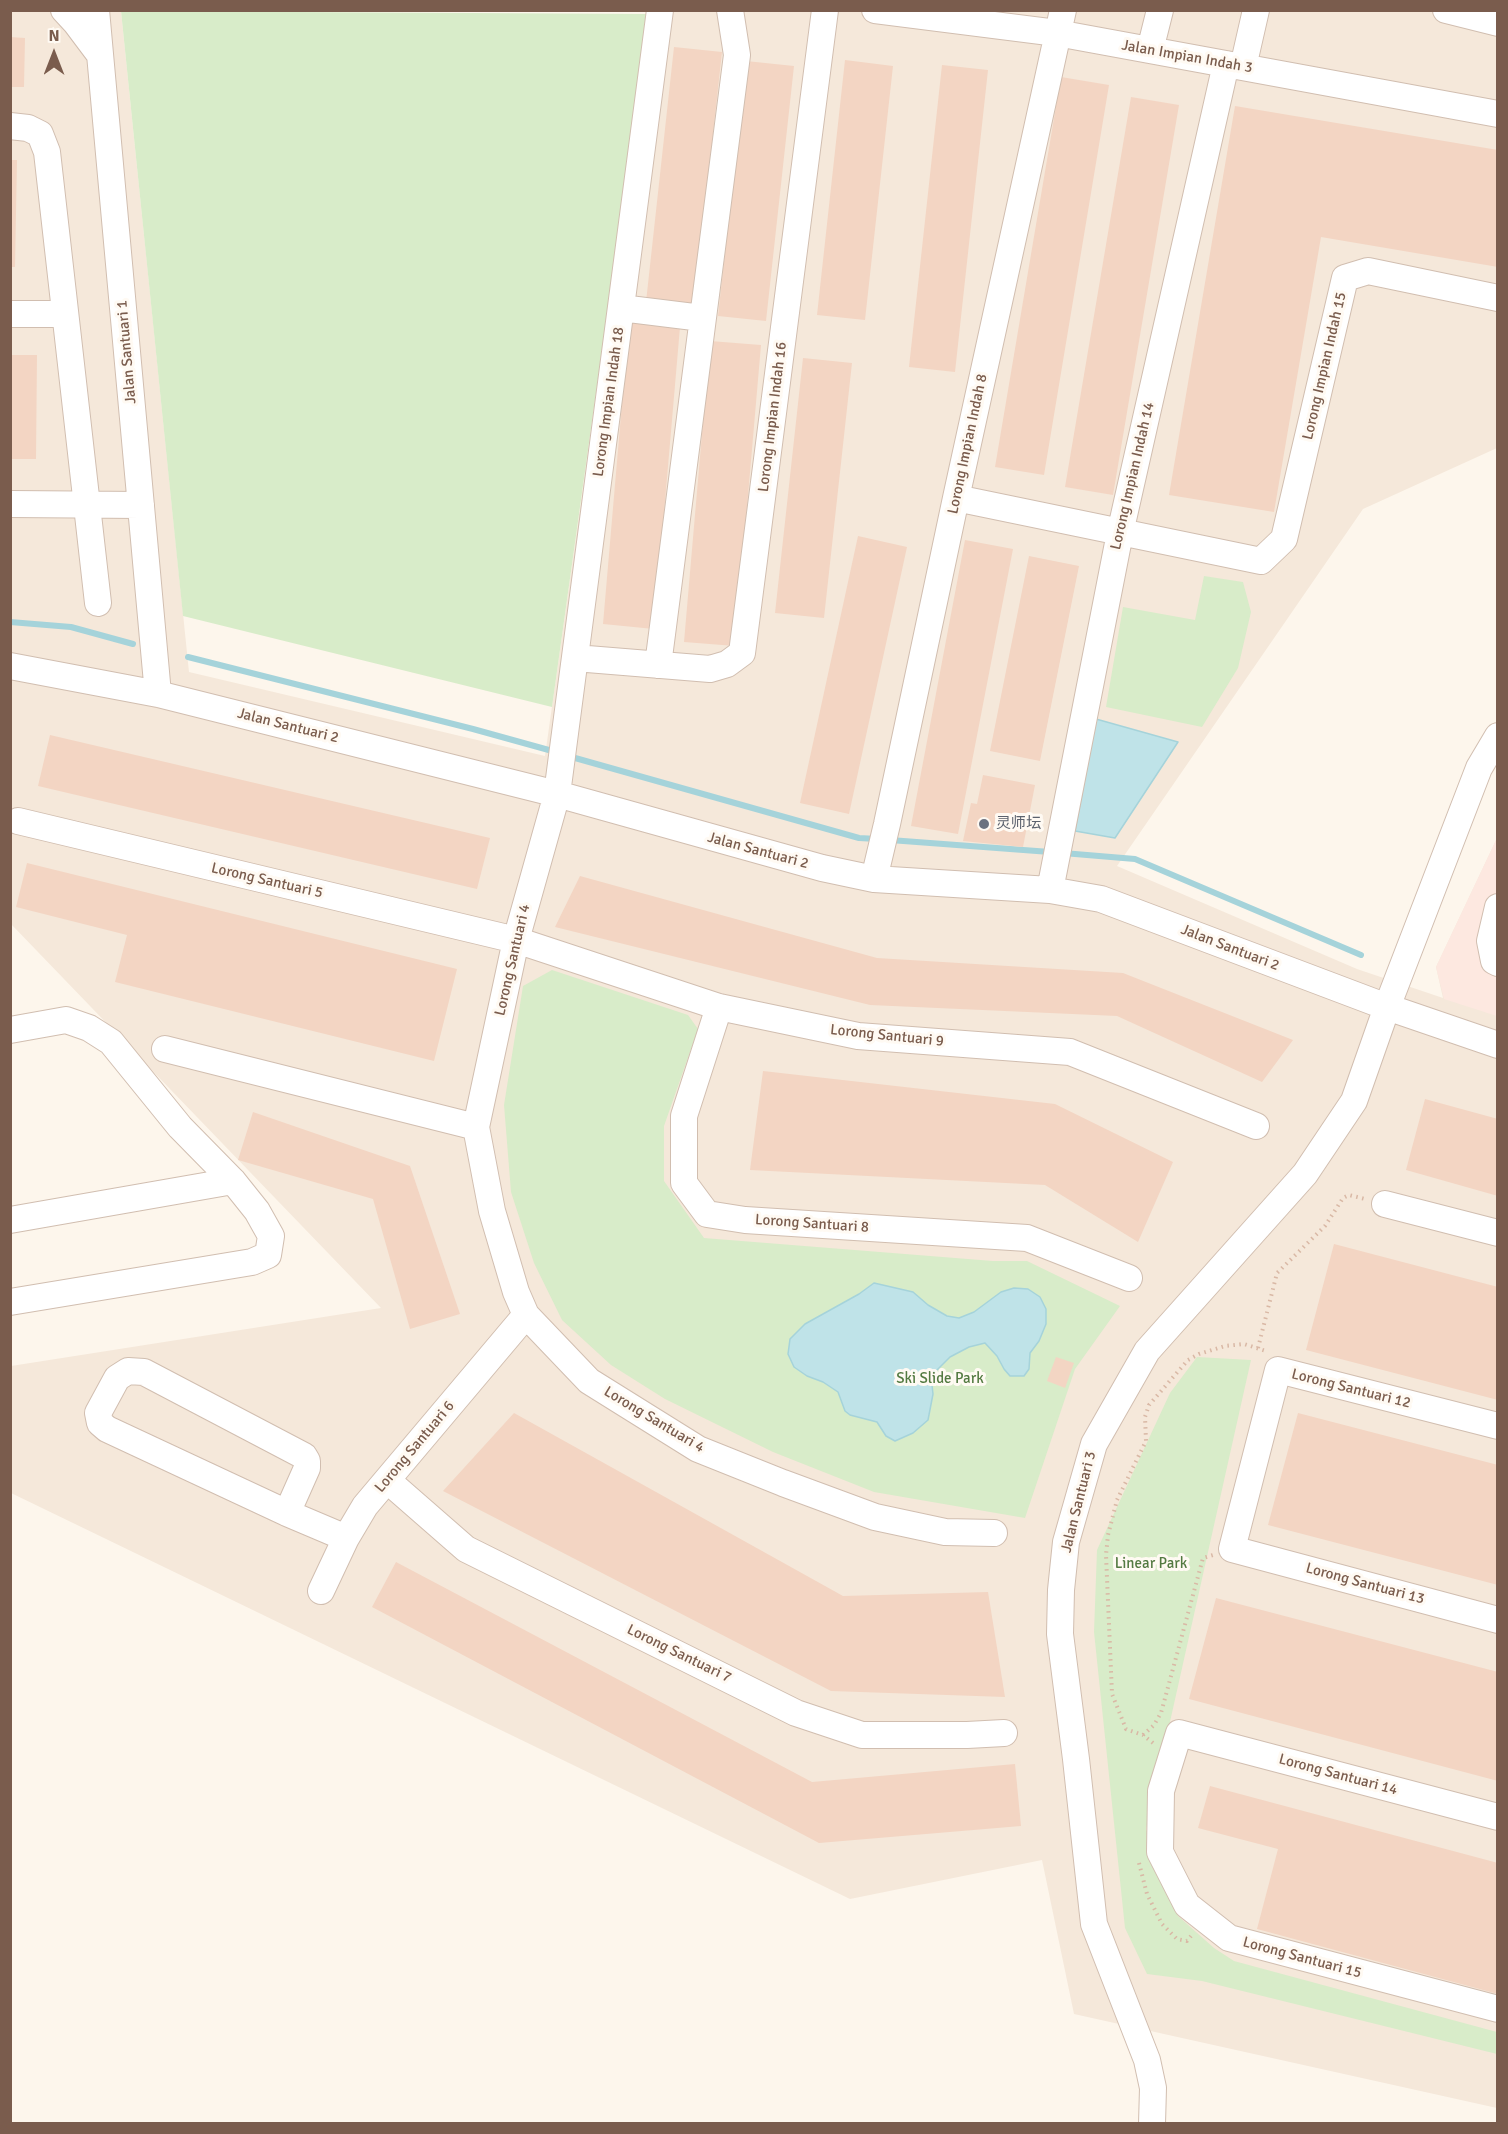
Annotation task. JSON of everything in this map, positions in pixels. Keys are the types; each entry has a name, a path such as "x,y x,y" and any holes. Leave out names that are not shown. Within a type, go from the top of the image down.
{"street":[{"path":"64,10 100,56"},
{"name":"Jalan Santuari 1","path":"96,10 158,694"},
{"name":"Lorong Impian Indah 18","path":"557,794 660,10"},
{"path":"658,665 737,55 730,10"},
{"name":"Lorong Impian Indah 16","path":"575,658 710,669 727,664 742,653 825,10"},
{"name":"Jalan Impian Indah 3","path":"875,10 1060,22 1150,50 1497,114"},
{"path":"1150,50 1160,10"},
{"name":"Lorong Impian Indah 14","path":"1052,882 1120,533 1234,66 1256,10"},
{"path":"1446,10 1497,23"},
{"name":"Lorong Impian Indah 8","path":"876,870 888,824 956,498 1060,22"},
{"path":"10,126 40,134 47,152 98,603"},
{"name":"Lorong Impian Indah 15","path":"1120,533 1261,561 1284,539 1345,279 1368,271 1497,298"},
{"path":"621,308 702,318"},
{"path":"10,314 65,314"},
{"path":"956,498 1120,533"},
{"path":"10,504 141,505"},
{"name":"Jalan Santuari 2","path":"10,666 158,694 557,794 739,847 822,868 1052,882 1387,1007 1497,1045"},
{"name":"Jalan Santuari 3","path":"1152,2124 1153,2088 1146,2060 1094,1924 1060,1634 1061,1590 1066,1542 1094,1444 1147,1351 1305,1174 1354,1101 1387,1007 1488,768 1497,736"},
{"path":"505,781 534,810 546,832 565,818 607,808"},
{"name":"Lorong Santuari 4","path":"557,794 516,940 476,1127 492,1211 516,1292 526,1315 590,1381 698,1449 875,1517 945,1532 994,1533"},
{"name":"Lorong Santuari 5","path":"18,822 516,940"},
{"path":"1497,907 1490,941 1494,961 1497,963"},
{"name":"Lorong Santuari 9","path":"516,940 719,1007 858,1036 1070,1052 1256,1126"},
{"name":"Lorong Santuari 8","path":"719,1007 684,1116 684,1183 707,1215 745,1220 1027,1238 1129,1278"},
{"path":"10,1030 66,1020 89,1028 111,1042 180,1127 233,1181 257,1211 271,1236 268,1255 252,1262 10,1302"},
{"path":"165,1049 476,1127"},
{"path":"10,1221 233,1181"},
{"path":"1385,1204 1497,1233"},
{"name":"Lorong Santuari 6","path":"321,1591 346,1538 365,1506 526,1315"},
{"name":"Lorong Santuari 12","path":"1232,1549 1278,1370 1497,1426"},
{"path":"287,1513 307,1468 304,1456 144,1372 128,1371 117,1378 98,1413 100,1423 107,1429 287,1513 346,1538"},
{"name":"Lorong Santuari 7","path":"387,1480 466,1549 796,1713 862,1735 1004,1733"},
{"name":"Lorong Santuari 13","path":"1232,1549 1497,1620"},
{"name":"Lorong Santuari 14","path":"1179,1733 1497,1817"},
{"name":"Lorong Santuari 15","path":"1179,1733 1161,1791 1160,1852 1187,1905 1229,1938 1497,2009"}],"path":[{"path":"1258,1348 1277,1273 1325,1226 1343,1198 1349,1195 1385,1204"},
{"path":"1152,1750 1153,1742 1143,1735 1126,1729 1112,1694 1106,1556 1108,1535 1117,1500 1146,1441 1145,1417 1149,1406 1188,1360 1225,1346 1244,1344 1266,1350 1278,1370"},
{"path":"1143,1735 1154,1725 1161,1713 1203,1558 1232,1549"},
{"path":"1138,1861 1146,1894 1162,1924 1177,1939 1186,1941 1205,1919"}],"shaded area":[{"path":"11,11 121,11 189,672 545,756 650,11 1497,11 1497,448 1363,509 1117,866 1357,969 1443,998 1436,967 1497,838 1497,2108 1074,2014 1042,1860 850,1899 11,1493 11,1366 381,1308 11,924"},
{"path":"1497,838 1497,1016 1444,999 1436,967"}],"green space":[{"path":"121,11 649,14 552,707 183,616"},
{"path":"1204,576 1243,582 1251,612 1238,668 1202,727 1106,707 1123,607 1195,620"},
{"name":"Ski Slide Park","path":"552,970 688,1015 698,1029 664,1126 664,1181 704,1238 993,1261 1027,1261 1120,1306 1075,1369 1025,1518 874,1492 773,1452 665,1399 611,1365 562,1320 534,1263 511,1192 504,1105 523,986"},
{"name":"Linear Park","path":"1197,1357 1251,1360 1146,1829 1178,1916 1214,1948 1234,1961 1497,2032 1497,2054 1202,1981 1147,1974 1125,1928 1094,1632 1097,1550 1170,1393"}],"water":[{"path":"1096,719 1178,742 1115,838 1075,831"},
{"path":"874,1283 913,1292 928,1305 947,1316 959,1318 974,1312 1001,1292 1014,1288 1028,1289 1040,1297 1046,1309 1046,1324 1039,1341 1030,1353 1029,1369 1024,1376 1010,1376 985,1343 969,1347 950,1357 931,1376 933,1394 928,1420 913,1433 895,1441 886,1436 877,1422 850,1415 845,1411 838,1392 794,1367 788,1354 790,1339 805,1324"}],"building":[{"path":"10,37 25,38 24,87 10,87"},
{"path":"674,47 722,52 694,307 646,302"},
{"path":"845,60 893,66 865,320 817,315"},
{"path":"746,61 794,66 766,321 718,316"},
{"path":"942,65 988,70 955,372 909,367"},
{"path":"1061,77 1109,85 1044,475 995,467"},
{"path":"1131,97 1179,105 1113,495 1065,487"},
{"path":"1235,106 1498,150 1498,267 1321,237 1274,512 1169,495"},
{"path":"10,160 17,160 15,267 10,267"},
{"path":"629,322 680,327 654,629 603,624"},
{"path":"710,341 761,345 735,646 684,642"},
{"path":"10,355 37,355 36,459 10,459"},
{"path":"803,358 852,363 824,618 775,613"},
{"path":"858,536 907,547 849,814 800,803"},
{"path":"965,540 1013,549 958,834 911,826"},
{"path":"1029,556 1079,566 1040,761 990,751"},
{"path":"50,735 490,838 477,889 38,786"},
{"path":"983,775 1035,785 1023,847 963,841 971,803 977,804"},
{"path":"27,863 457,969 434,1061 115,982 127,935 16,907"},
{"path":"580,876 877,958 1123,973 1293,1040 1262,1082 1117,1016 870,1005 555,927"},
{"path":"763,1071 1055,1104 1173,1162 1138,1242 1045,1185 750,1170"},
{"path":"1425,1099 1498,1119 1498,1196 1406,1170"},
{"path":"253,1112 410,1166 460,1314 410,1329 373,1199 238,1160"},
{"path":"1334,1244 1498,1287 1498,1400 1306,1350"},
{"path":"1056,1357 1074,1363 1065,1388 1047,1381"},
{"path":"514,1413 843,1596 988,1592 1005,1697 831,1691 443,1491"},
{"path":"1298,1413 1498,1465 1498,1585 1268,1525"},
{"path":"396,1562 812,1782 1015,1764 1021,1826 819,1843 372,1607"},
{"path":"1216,1598 1498,1672 1498,1781 1189,1699"},
{"path":"1210,1786 1498,1863 1498,1994 1257,1929 1278,1849 1198,1828"}],"waterway":[{"path":"10,622 71,627 133,644"},
{"path":"188,657 556,752"},
{"path":"568,756 859,838 877,839"},
{"path":"890,840 1050,852"},
{"path":"1063,853 1135,859 1361,955"}],"place":[{"name":"灵师坛","path":"984,824"}]}
